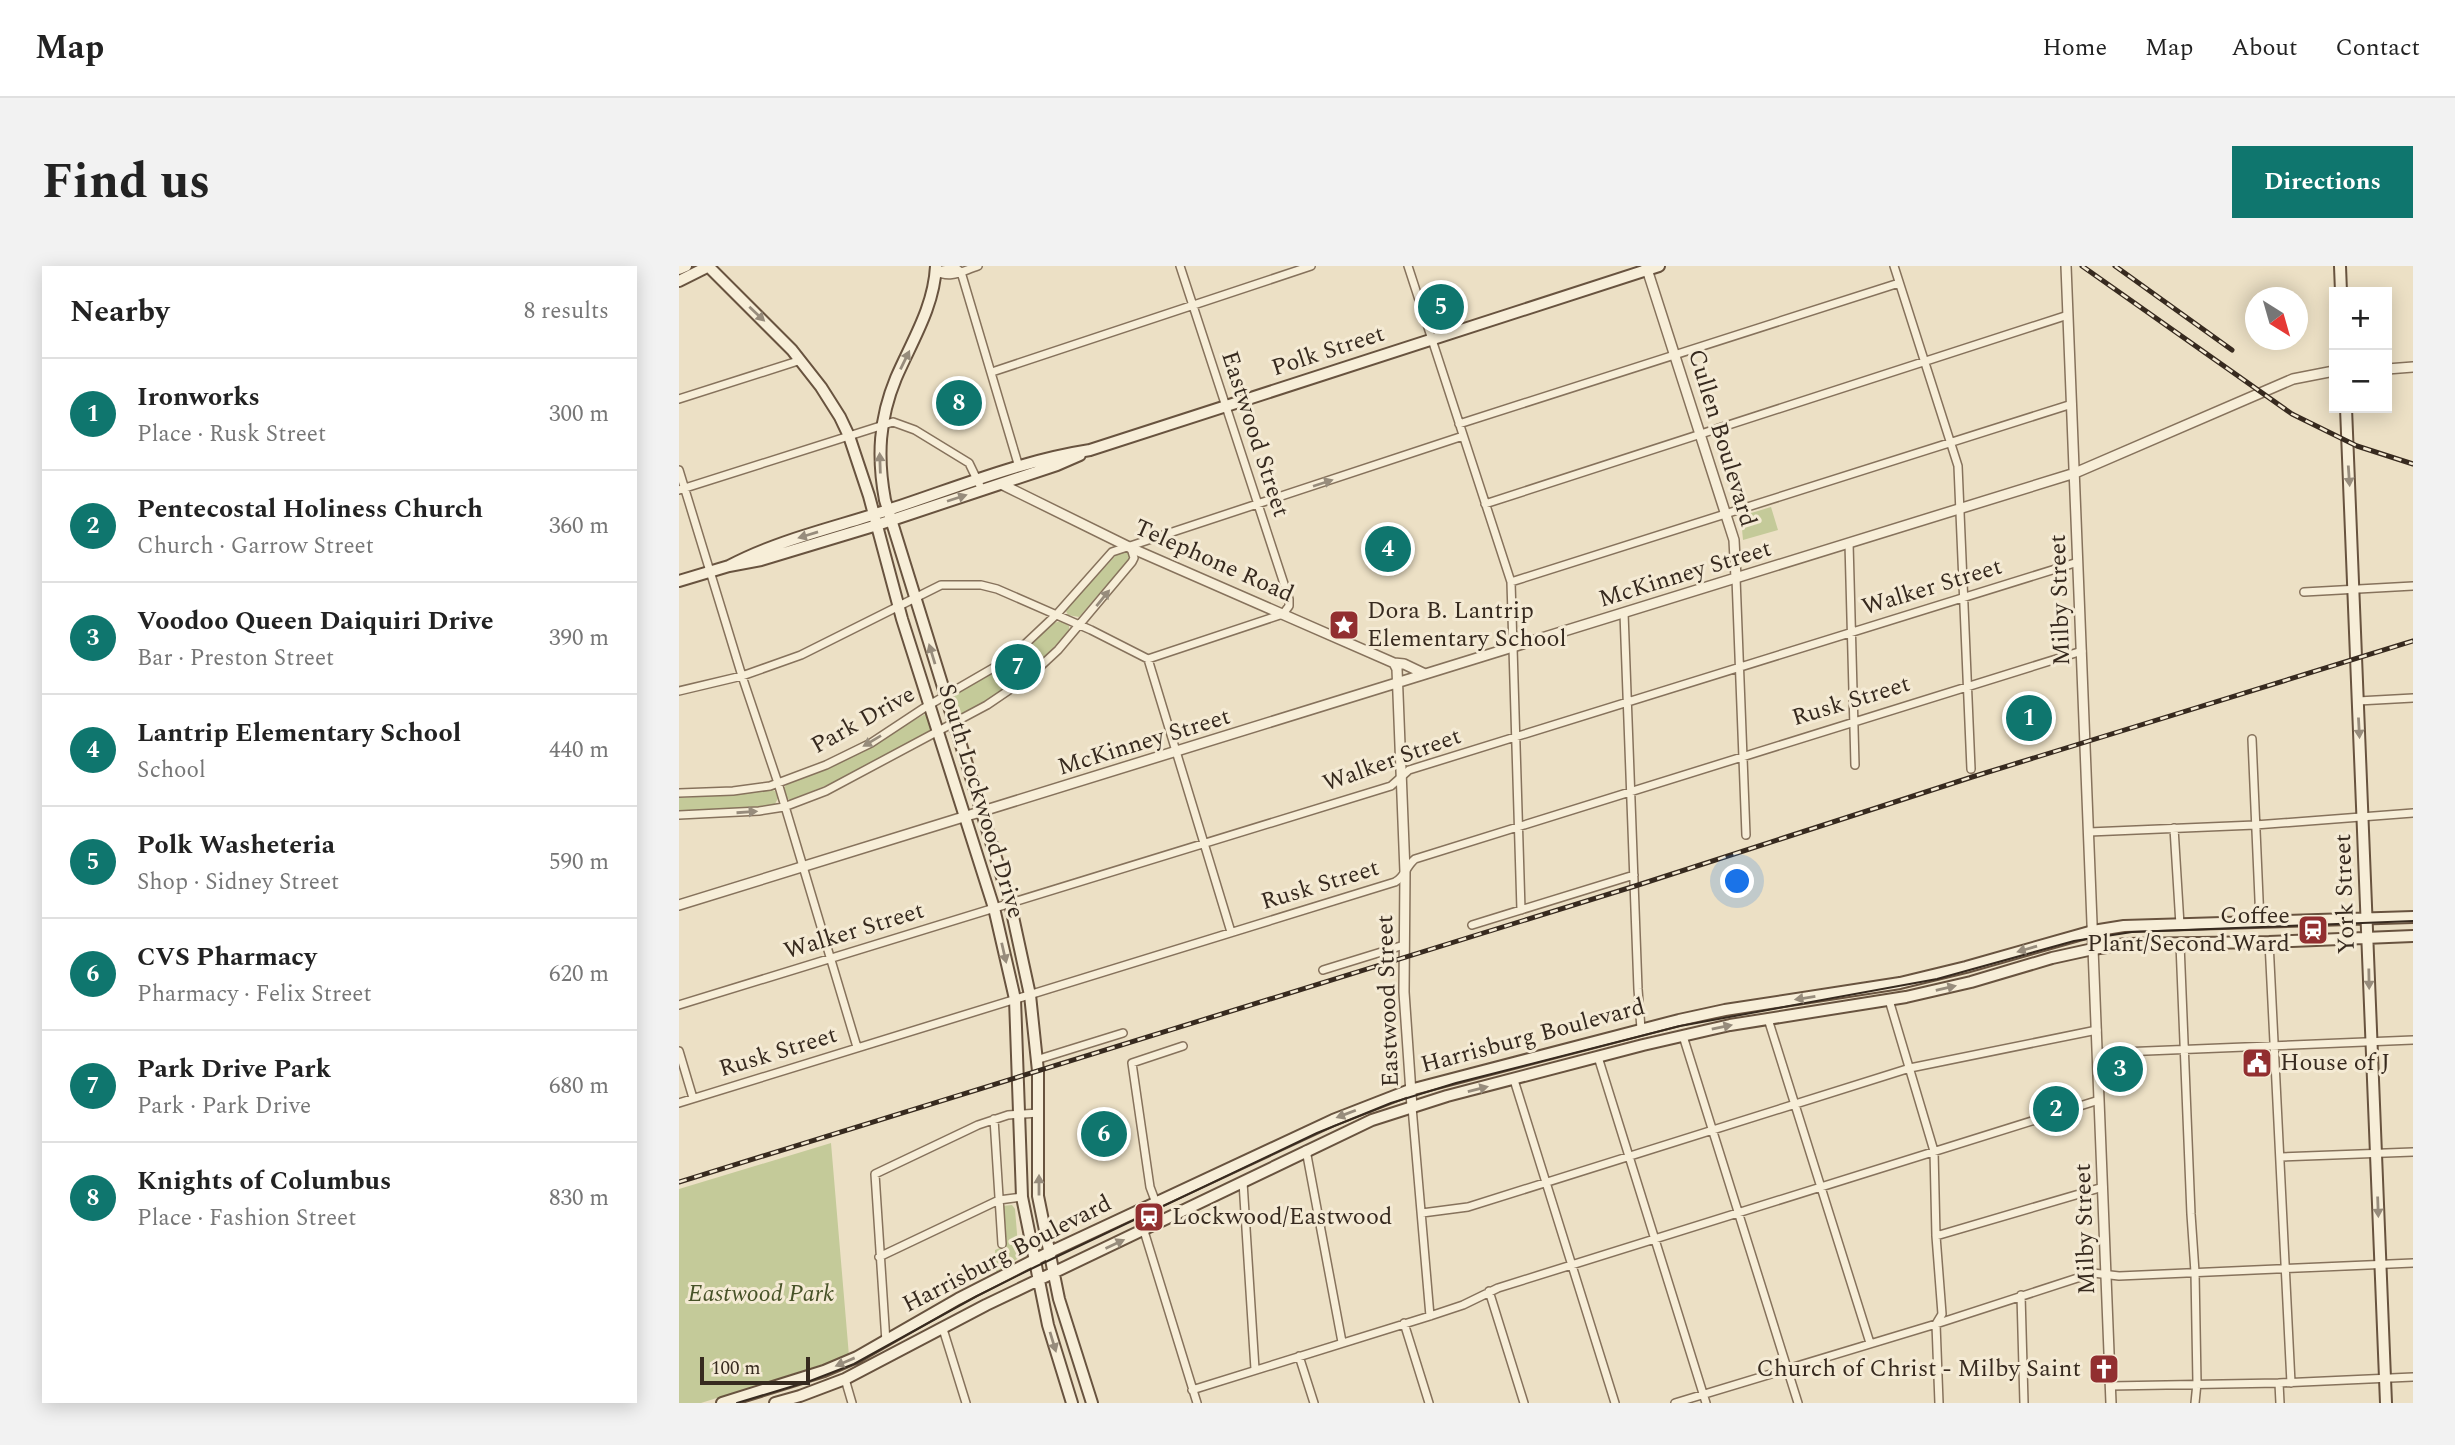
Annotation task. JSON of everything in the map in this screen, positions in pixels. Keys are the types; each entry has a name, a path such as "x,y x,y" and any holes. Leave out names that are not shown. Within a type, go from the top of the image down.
{"main road":[{"path":"679,269 686,266"},
{"path":"679,281 709,266"},
{"name":"South Lockwood Drive","path":"709,266 801,360 821,387 849,436 929,705 994,908 1015,999 1022,1196 1038,1280 1072,1403"},
{"name":"Polk Street","path":"679,581 729,566 758,550 875,520 980,484 1073,459 1090,450 1659,266"},
{"path":"2340,266 2341,287"},
{"name":"South Lockwood Drive","path":"935,269 929,304 921,327 890,394 883,425 879,467 885,500 1010,904 1030,995 1039,1113 1038,1196 1052,1273 1092,1403"},
{"name":"York Street","path":"2346,413 2386,1403"},
{"name":"Polk Street","path":"980,484 1001,484 1020,472"},
{"name":"Harrisburg Boulevard","path":"722,1403 824,1371 886,1342 958,1299 1048,1252 1333,1119 1410,1090 1641,1029 1725,1010 1900,982 1966,967 2093,931 2124,926 2413,917"},
{"name":"Harrisburg Boulevard","path":"775,1403 845,1379 1052,1273 1144,1231 1306,1150 1371,1120 1412,1107 1683,1036 1768,1019 1889,1000 1971,982 2093,949 2126,944 2413,936"},
{"path":"1065,1380 1083,1374"}],"street":[{"path":"961,272 978,266"},
{"name":"Eastwood Street","path":"1180,266 1289,599 1289,606 1283,614"},
{"path":"992,372 1311,266"},
{"path":"1408,266 1511,582 1521,911"},
{"path":"1894,266 1958,466 1971,769"},
{"name":"Milby Street","path":"2066,266 2110,1397"},
{"path":"935,269 956,268 961,272 1025,489 1031,498"},
{"name":"Cullen Boulevard","path":"1647,268 1734,540 1746,835"},
{"path":"1459,424 1899,283"},
{"path":"1485,503 2068,315"},
{"path":"679,399 801,360"},
{"path":"2392,369 2413,367"},
{"name":"McKinney Street","path":"679,905 2075,473 2293,379 2329,372"},
{"path":"1511,582 2072,404"},
{"path":"682,489 893,422 915,430 969,463 980,484"},
{"path":"1131,548 1463,436"},
{"path":"679,470 682,489 778,783 857,1047"},
{"name":"Telephone Road","path":"1001,484 1131,548 1394,663 1404,664 1425,674"},
{"path":"1849,543 1856,765"},
{"name":"Park Drive","path":"679,793 733,791 778,783 847,755 1000,664 1057,614 1112,552 1131,548 1134,558 1132,562 1080,625 1030,676 987,705 827,791 784,807 679,815"},
{"name":"Walker Street","path":"679,1005 1391,786 1409,770 2078,562"},
{"path":"679,691 742,676 801,655 941,585 981,585 1012,594 1147,659 1283,614"},
{"path":"2304,592 2413,586"},
{"path":"1625,613 1641,1029"},
{"name":"Rusk Street","path":"679,1103 1395,882 1415,859 2082,651"},
{"path":"1147,659 1231,932"},
{"path":"1394,663 1397,669 1397,684"},
{"name":"Eastwood Street","path":"1397,684 1405,872 1403,992 1430,1316"},
{"path":"2358,701 2413,698"},
{"path":"2252,739 2260,922"},
{"path":"2089,832 2255,825 2413,813"},
{"path":"2174,828 2180,925"},
{"path":"1472,925 1634,875"},
{"path":"2269,942 2291,1383"},
{"path":"2180,944 2195,1272 2195,1403"},
{"path":"1323,970 1404,945"},
{"path":"1889,1000 1934,1151 1936,1236 1942,1314 1936,1324 1939,1403"},
{"path":"1768,1019 1870,1343"},
{"path":"1422,1213 1468,1207 1910,1068 2097,1030"},
{"path":"1036,1060 1123,1033"},
{"path":"1683,1036 1798,1403"},
{"path":"2097,1053 2413,1040"},
{"path":"1156,1203 1150,1187 1132,1063 1183,1046"},
{"path":"679,1051 693,1098"},
{"path":"1598,1057 1706,1403"},
{"path":"1514,1080 1615,1403"},
{"path":"1192,1390 1464,1305 1489,1291 1572,1264 2099,1100"},
{"path":"886,1342 876,1174 994,1119 1039,1113"},
{"path":"994,1119 1002,1244"},
{"path":"1306,1150 1342,1342"},
{"path":"2281,1157 2413,1152"},
{"path":"1243,1182 1255,1369"},
{"path":"1936,1236 2103,1187"},
{"path":"880,1256 999,1200 1022,1196"},
{"path":"1144,1231 1197,1403"},
{"path":"1675,1403 2093,1273 2195,1272 2413,1263"},
{"path":"1489,1291 1524,1403"},
{"path":"2021,1295 2024,1403"},
{"path":"1404,1323 1429,1403"},
{"path":"943,1329 966,1403"},
{"path":"1299,1356 1314,1403"},
{"path":"2110,1397 2197,1383 2291,1383 2413,1377"},
{"path":"845,1379 852,1403"},
{"path":"2280,1383 2280,1403"}],"green space":[{"path":"1771,507 1778,530 1743,540 1738,517"},
{"path":"1119,552 1131,552 1131,557 1079,617 1068,615 1068,607"},
{"path":"1061,621 1069,626 1069,630 1019,680 989,701 957,715 951,697 1018,655 1054,623"},
{"path":"927,713 931,731 842,779 790,800 785,797 783,789 787,784 838,763"},
{"path":"771,789 778,798 775,804 754,808 679,811 679,798 743,794"},
{"name":"Eastwood Park","path":"831,1143 849,1356 701,1403 679,1403 679,1189"},
{"path":"1012,1205 1015,1209 1019,1258 996,1272 995,1250 1002,1247 1002,1206"}],"tram line":[{"path":"737,1403 810,1381 854,1364 1035,1267 1317,1133 1391,1103 1456,1083 1680,1026 1937,979 2074,941 2132,932 2413,921"}],"railway":[{"path":"2082,266 2292,414 2357,446 2413,464"},
{"path":"2115,266 2232,350"},
{"path":"679,1182 1635,886 1972,777 2413,641"}],"place":[{"name":"Polk Washeteria","path":"1441,307"},
{"name":"Knights of Columbus","path":"959,403"},
{"name":"Lantrip Elementary School","path":"1388,549"},
{"name":"Dora B. Lantrip Elementary School","path":"1344,625"},
{"name":"Park Drive Park","path":"1018,667"},
{"name":"Ironworks","path":"2029,718"},
{"name":"Coffee Plant/Second Ward","path":"2313,930"},
{"name":"House of J","path":"2257,1063"},
{"name":"Voodoo Queen Daiquiri Drive","path":"2120,1069"},
{"name":"Pentecostal Holiness Church","path":"2056,1109"},
{"name":"CVS Pharmacy","path":"1104,1134"},
{"name":"Lockwood/Eastwood","path":"1149,1217"},
{"name":"Church of Christ - Milby Saint","path":"2104,1369"}]}
